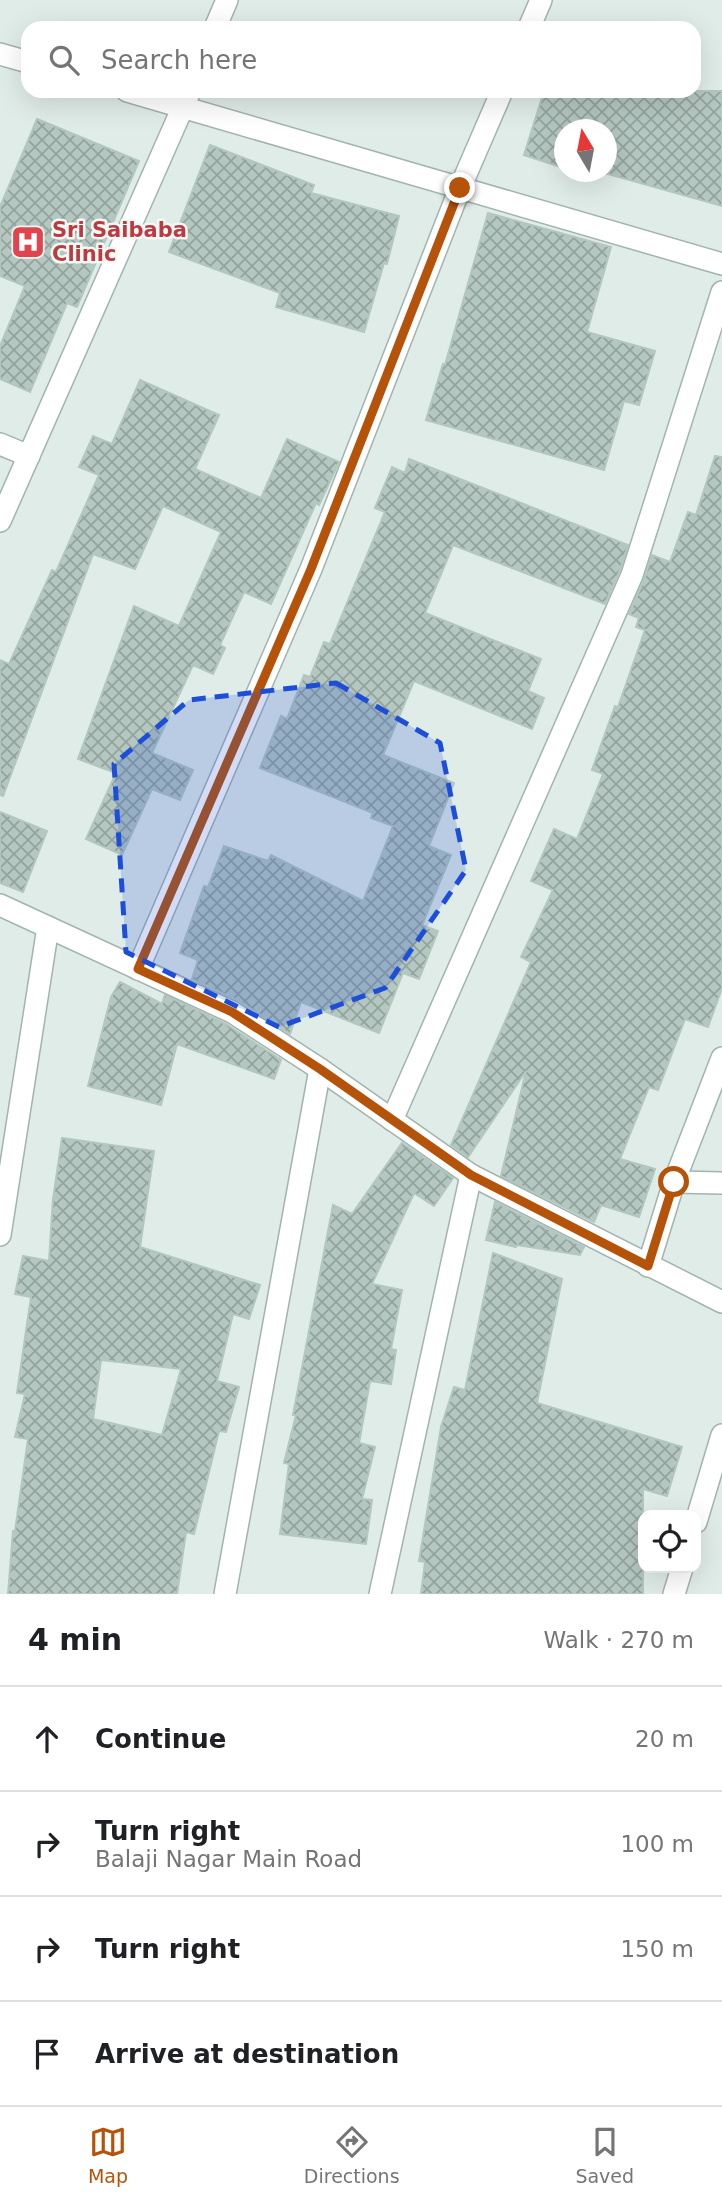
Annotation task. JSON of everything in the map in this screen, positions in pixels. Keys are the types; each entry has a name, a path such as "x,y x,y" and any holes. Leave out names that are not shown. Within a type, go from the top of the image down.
{"street":[{"path":"218,21 227,0"},
{"path":"532,21 541,0"},
{"path":"0,54 21,60"},
{"path":"138,969 311,569 460,188 499,98"},
{"path":"0,521 187,99 460,188 722,264"},
{"path":"392,1120 632,575 722,292"},
{"path":"0,444 29,456"},
{"path":"0,905 232,1012 320,1069 471,1175 722,1302"},
{"path":"0,1235 48,927"},
{"path":"648,1266 674,1182 722,1058"},
{"path":"225,1594 320,1069"},
{"path":"380,1594 471,1175"},
{"path":"674,1182 722,1184"},
{"path":"700,1510 722,1436"},
{"path":"674,1594 680,1573"}],"highlighted area":[{"path":"336,683 440,743 466,870 385,988 279,1027 126,952 114,764 189,700"}],"building":[{"path":"701,91 722,91 722,206 617,176 617,119 554,119 554,165 524,155 542,98 701,98"},
{"path":"37,119 139,161 77,307 67,303 30,392 0,379 0,346 25,286 0,276 0,207"},
{"path":"210,145 314,185 311,193 399,216 387,264 384,263 364,332 276,307 280,293 169,252"},
{"path":"488,213 611,247 587,332 655,351 639,405 624,401 604,470 426,420 443,364 445,365"},
{"path":"140,380 219,415 195,469 261,498 287,439 339,462 319,505 316,503 271,604 244,592 220,645 225,648 213,674 193,665 152,753 193,770 180,800 152,789 122,855 86,839 116,773 78,759 134,606 179,626 221,532 163,506 135,569 93,554 3,796 0,795 0,660 9,664 52,570 56,572 99,475 79,467 93,436 112,444"},
{"path":"715,456 722,457 722,988 708,1027 685,1019 658,1090 649,1087 620,1159 655,1169 639,1217 601,1205 594,1222 501,1176 526,1071 468,1157 451,1145 531,962 521,957 553,890 531,881 554,829 577,839 603,774 592,770 645,630 636,627 639,618 629,614 652,555 670,562 688,512 696,515"},
{"path":"409,459 628,545 605,604 453,545 425,613 541,659 528,691 544,698 532,729 414,681 383,755 454,783 429,846 451,855 422,925 438,931 419,979 403,973 379,1033 301,1002 290,1034 239,1001 192,979 198,960 180,953 204,886 208,887 224,846 268,861 271,855 363,901 393,826 371,818 373,813 260,768 281,716 287,719 304,675 310,677 324,642 330,644 385,512 375,508 392,467 405,473"},
{"path":"0,812 47,831 23,892 0,883"},
{"path":"120,982 162,1004 165,995 226,1024 281,1060 274,1079 177,1044 161,1105 88,1086 111,997"},
{"path":"62,1138 154,1151 140,1247 260,1285 249,1319 233,1314 217,1381 239,1387 226,1432 219,1431 194,1534 186,1532 177,1594 8,1594 13,1531 28,1439 15,1437 25,1394 17,1393 31,1297 15,1294 23,1256 49,1261 53,1199","holes":["101,1360 181,1369 162,1435 93,1419"]},
{"path":"402,1143 453,1178 434,1206 414,1193 372,1284 402,1290 391,1349 396,1350 391,1384 370,1381 359,1443 375,1447 362,1499 372,1500 366,1544 280,1534 289,1464 284,1463 296,1415 293,1415 333,1205 352,1214"},
{"path":"495,1202 584,1247 580,1255 517,1245 516,1247 486,1240"},
{"path":"493,1253 562,1279 537,1403 682,1447 667,1496 643,1489 643,1510 638,1510 638,1573 643,1573 643,1594 421,1594 425,1562 419,1561 441,1427 454,1387 465,1390"}],"place":[{"name":"Sri Saibaba Clinic","path":"28,242"}],"route":[{"path":"460,188 311,569 138,969 232,1012 320,1069 471,1175 648,1266 674,1182"}]}
